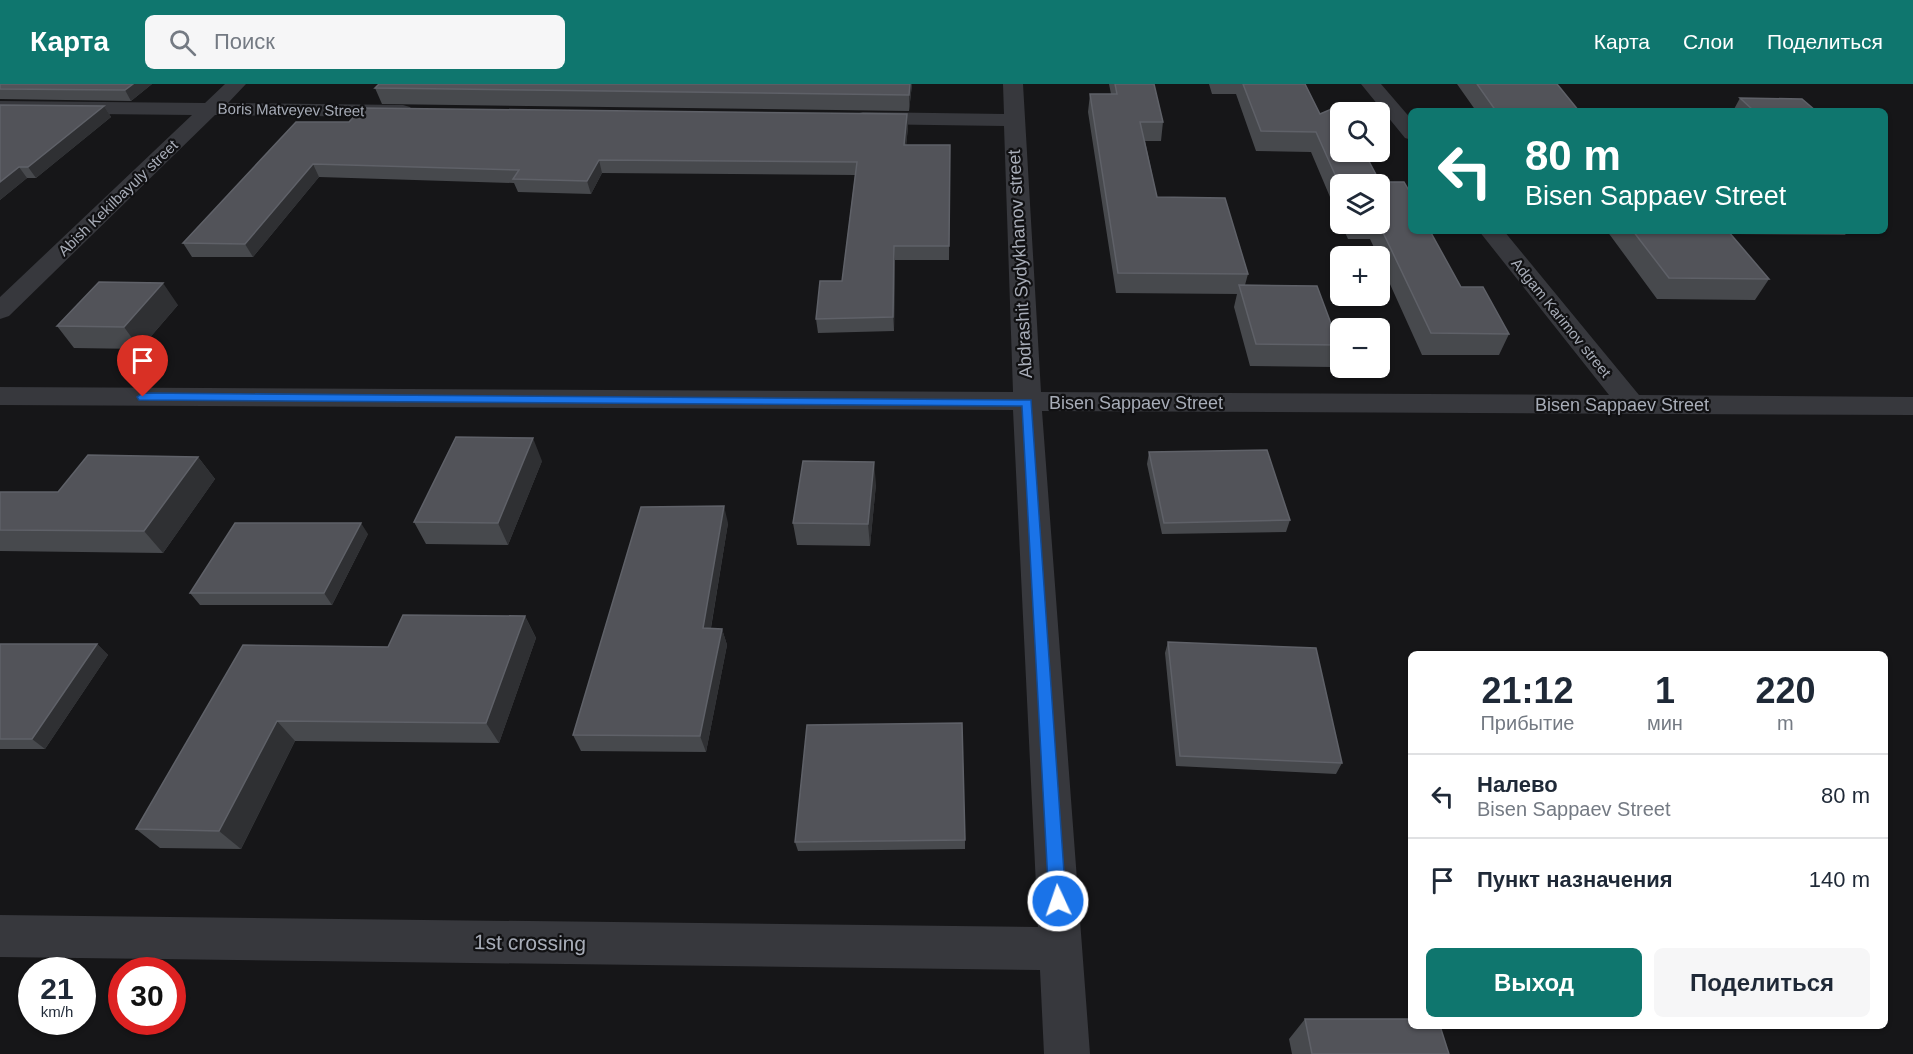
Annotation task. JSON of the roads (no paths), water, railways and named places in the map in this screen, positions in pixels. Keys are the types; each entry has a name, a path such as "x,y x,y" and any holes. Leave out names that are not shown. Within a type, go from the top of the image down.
{"street":[{"name":"Abish Kekilbayuly street","path":"0,311 236,84"},
{"name":"Abdrashit Sydykhanov street","path":"1013,84 1027,402 1067,1054"},
{"path":"1371,84 1408,129"},
{"name":"Boris Matveyev Street","path":"0,107 426,112"},
{"path":"846,118 1013,120"},
{"name":"Adgam Karimov street","path":"1493,234 1632,405"},
{"name":"Bisen Sappaev Street","path":"0,396 1913,406"},
{"name":"1st crossing","path":"0,936 1060,949"}]}
